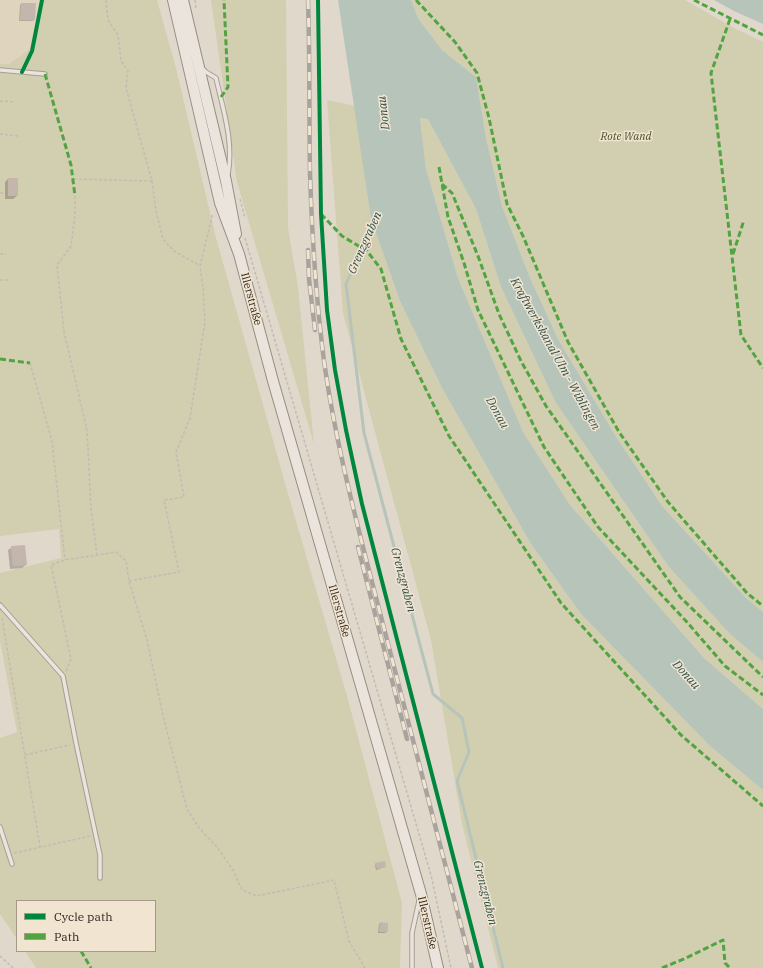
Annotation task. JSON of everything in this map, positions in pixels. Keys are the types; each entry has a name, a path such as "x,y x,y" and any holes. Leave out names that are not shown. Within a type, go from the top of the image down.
{"main road":[{"name":"Illerstraße","path":"173,0 220,203 239,254 273,381 421,894 438,968"},
{"name":"Illerstraße","path":"183,0 226,181 239,254"}],"lane":[{"path":"197,61 206,72 216,78 226,119 231,159 226,181"},
{"path":"0,70 44,74"},
{"path":"0,605 63,676 100,855 100,878"},
{"path":"0,827 12,864"},
{"path":"412,968 412,933 421,894"}],"path":[{"path":"106,0 108,20 118,35 121,61 128,71 126,88 152,181 156,211 163,239 174,251 200,266"},
{"path":"195,0 196,10"},
{"path":"0,101 15,102"},
{"path":"0,134 18,136"},
{"path":"74,179 152,181"},
{"path":"0,193 5,193"},
{"path":"74,196 75,215 71,246 57,265 64,332 88,430 91,508 96,556"},
{"path":"129,581 179,572 164,500 184,498 176,452 190,418 205,322 200,266 214,211 220,203"},
{"path":"245,236 431,875 451,968"},
{"path":"0,254 6,254"},
{"path":"0,280 8,280"},
{"path":"30,364 52,441 65,560"},
{"path":"63,676 71,659 51,565 65,560 116,552 126,560 129,581 147,640 164,720 187,809 199,828 217,847 233,870 242,890 257,896 334,880 349,941 365,968"},
{"path":"0,605 40,847"},
{"path":"25,755 76,743"},
{"path":"22,851 96,834"},
{"path":"0,956 13,968"}],"shaded area":[{"path":"0,0 40,0 30,50 9,64 0,64"}],"green space":[{"path":"42,0 157,0 176,68 216,238 347,696 402,903 400,968 36,968 26,952 156,952 156,900 16,900 16,938 0,914 0,738 17,732 0,641 0,573 61,558 59,529 0,536 0,64 9,64 33,47"},
{"path":"211,0 286,0 288,228 298,287 314,444 237,182"},
{"name":"Rote Wand","path":"411,0 685,0 734,28 763,42 763,612 746,598 662,506 615,435 559,341 530,278 502,206 486,138 476,77 442,50 418,18"},
{"path":"327,100 355,106 371,219 400,301 442,388 531,544 581,614 710,746 763,790 763,968 498,968 462,824 431,640 343,313"},
{"path":"420,118 428,119 476,209 501,287 556,403 669,567 729,633 763,662 763,709 705,659 570,505 523,432 458,278 426,169"}],"water":[{"path":"338,0 411,0 418,18 442,50 476,77 486,138 502,206 530,278 559,341 615,435 662,506 746,598 763,612 763,662 729,633 669,567 556,403 501,287 476,209 428,119 420,118 426,169 458,278 523,432 570,505 705,659 763,709 763,790 710,746 581,614 531,544 442,388 400,301 371,219"},
{"path":"714,0 763,0 763,24 734,11"}],"building":[{"path":"21,3 36,3 35,20 20,20"},
{"path":"8,178 18,178 18,196 8,196"},
{"path":"25,545 27,565 13,566 11,546"},
{"path":"385,861 386,867 377,869 375,863"},
{"path":"380,922 388,923 388,932 379,932"}],"waterway":[{"name":"Grenzgraben","path":"374,222 346,284 364,433 433,694 462,718 469,752 457,781 503,968"}],"railway":[{"path":"308,0 312,221 319,314 329,395 359,531 472,968"},
{"path":"308,250 309,279 315,330"},
{"path":"358,547 407,739"}],"marked path":[{"path":"221,97 228,87 224,0"},
{"path":"416,0 455,42 477,73 489,118 507,204 523,236 568,342 619,432 668,502 747,593 763,606"},
{"path":"694,0 763,35"},
{"path":"730,19 711,73 741,335 763,368"},
{"path":"45,74 71,165 75,196"},
{"path":"439,167 448,217 478,310 544,447 598,527 686,621 725,666 763,695"},
{"path":"442,184 452,193 478,256 499,314 521,361 546,406 680,597 763,677"},
{"path":"321,214 342,236 367,251 381,269 401,339 449,436 561,603 681,735 763,806"},
{"path":"733,254 744,220"},
{"path":"0,359 30,363"},
{"path":"662,968 723,940 725,963 730,968"},
{"path":"82,952 91,968"}],"cycle path":[{"path":"22,72 32,51 42,0"},
{"path":"318,0 321,214 327,310 335,370 362,504 482,968"}],"water label":[{"name":"Donau","path":"384,113"},
{"name":"Kraftwerkskanal Ulm - Wiblingen","path":"555,354"},
{"name":"Donau","path":"497,413"},
{"name":"Donau","path":"686,675"}]}
